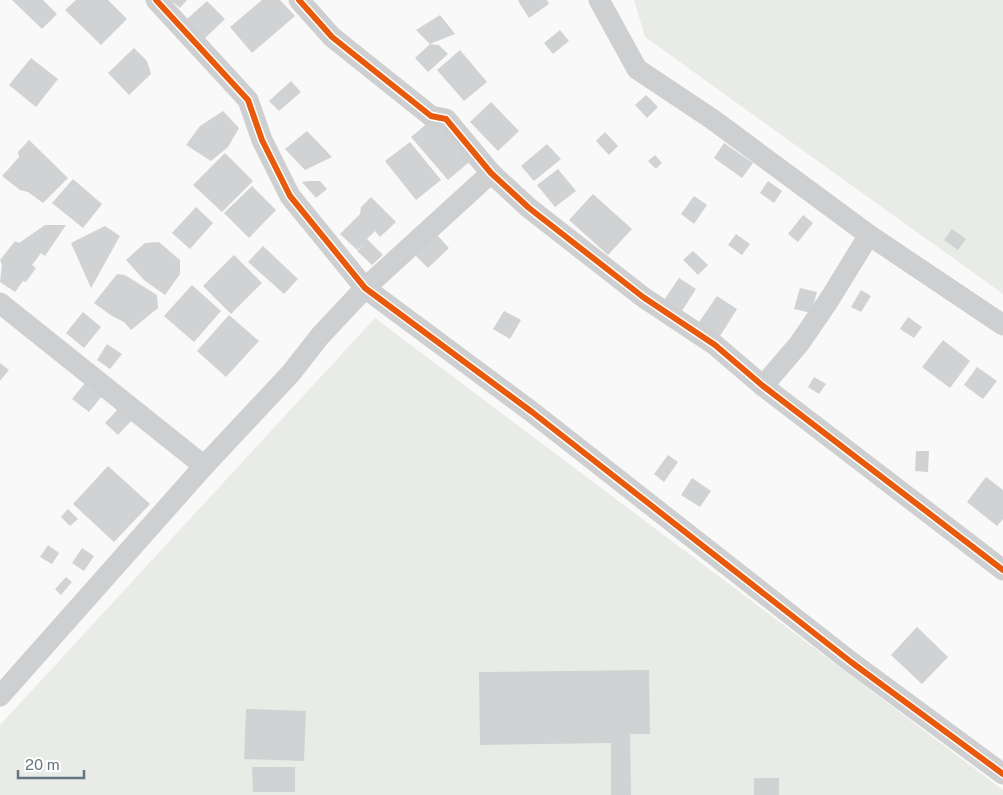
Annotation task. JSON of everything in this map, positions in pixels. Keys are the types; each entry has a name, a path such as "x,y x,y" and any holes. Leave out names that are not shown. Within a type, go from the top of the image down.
{"street":[{"path":"156,0 248,100 262,140 290,196 365,288 532,412 852,662 1003,774"},
{"path":"299,0 332,37 431,116 446,119 491,173 529,208 643,297 715,345 763,386 1003,570"},
{"path":"599,0 638,69 709,117 869,235 1003,325"},
{"path":"0,696 204,466 292,373 320,336 365,288 491,173"},
{"path":"763,386 799,344 869,235"},
{"path":"0,303 204,466"}],"shaded area":[{"path":"634,0 1003,0 1003,294 645,37"},
{"path":"375,318 1003,790 1003,795 0,795 0,725"}],"building":[{"path":"12,0 43,0 57,14 42,29"},
{"path":"76,0 108,0 127,19 101,45 65,10"},
{"path":"170,0 187,0 180,8"},
{"path":"262,0 280,0 295,16 252,53 230,27"},
{"path":"519,0 547,0 549,4 529,18"},
{"path":"207,1 225,19 204,39 186,20"},
{"path":"440,15 455,34 430,44 416,30"},
{"path":"560,30 569,41 553,54 544,43"},
{"path":"430,44 439,45 448,54 428,72 415,58"},
{"path":"134,48 147,61 151,74 129,95 108,73"},
{"path":"460,50 487,82 464,101 437,70"},
{"path":"31,58 58,79 36,107 9,85"},
{"path":"291,81 301,92 279,111 269,101"},
{"path":"646,95 658,107 647,118 635,105"},
{"path":"491,102 519,131 498,151 470,122"},
{"path":"223,111 239,128 228,147 211,161 186,145 200,126"},
{"path":"430,121 445,123 475,157 448,180 411,137"},
{"path":"307,131 332,157 305,170 285,149"},
{"path":"605,132 618,146 609,155 596,141"},
{"path":"29,140 68,178 43,203 28,192 20,190 2,176 19,157 18,152"},
{"path":"410,142 441,180 416,200 385,161"},
{"path":"724,143 753,163 742,178 714,158"},
{"path":"547,144 561,159 534,181 521,166"},
{"path":"225,153 253,181 222,212 193,185"},
{"path":"655,155 662,163 656,169 648,161"},
{"path":"558,169 576,191 555,207 537,185"},
{"path":"73,179 102,204 83,228 52,203"},
{"path":"320,181 327,189 316,198 302,182"},
{"path":"768,181 782,191 774,203 760,193"},
{"path":"252,186 276,210 249,238 224,213"},
{"path":"593,194 632,229 608,255 569,220"},
{"path":"694,196 707,205 694,224 681,214"},
{"path":"371,197 396,222 380,237 375,231 367,239 383,255 372,265 357,251 364,244 357,250 340,234 360,214 361,207"},
{"path":"196,207 213,223 190,249 172,233"},
{"path":"803,215 813,223 798,242 788,234"},
{"path":"45,225 66,225 45,256 41,253 32,265 36,268 26,282 23,281 15,292 0,282 2,265 0,260 15,241 19,243"},
{"path":"105,226 120,236 91,288 71,243"},
{"path":"952,229 966,239 958,250 944,240"},
{"path":"736,234 750,244 742,255 728,245"},
{"path":"437,235 449,248 428,268 415,255"},
{"path":"159,242 180,260 180,274 165,295 144,280 126,260 145,243"},
{"path":"263,246 298,279 284,294 248,262"},
{"path":"693,251 708,265 698,275 683,260"},
{"path":"234,255 262,283 231,314 203,286"},
{"path":"117,274 125,275 157,295 158,308 131,330 124,322 94,303"},
{"path":"679,278 696,289 680,314 662,303"},
{"path":"192,285 221,311 194,342 164,316"},
{"path":"800,288 817,292 811,313 794,309"},
{"path":"861,290 871,296 861,312 851,307"},
{"path":"717,296 737,309 717,341 697,325"},
{"path":"504,311 521,320 510,339 493,329"},
{"path":"83,312 101,327 84,348 66,333"},
{"path":"229,315 259,341 226,377 197,351"},
{"path":"908,317 922,327 914,338 900,329"},
{"path":"943,340 970,361 950,388 922,367"},
{"path":"107,344 122,354 110,369 97,360"},
{"path":"0,363 9,370 0,381"},
{"path":"977,367 997,381 983,399 964,385"},
{"path":"814,377 826,384 819,394 808,387"},
{"path":"85,383 102,396 89,412 72,399"},
{"path":"119,408 133,419 118,435 105,423"},
{"path":"916,451 929,451 928,472 915,471"},
{"path":"668,455 678,462 664,482 654,474"},
{"path":"108,466 150,504 114,542 73,504"},
{"path":"986,477 1003,490 1003,519 997,526 967,502"},
{"path":"692,478 711,491 700,507 681,495"},
{"path":"68,509 78,519 70,526 61,517"},
{"path":"48,545 59,553 52,564 40,557"},
{"path":"82,548 94,556 84,571 72,563"},
{"path":"66,577 72,582 61,595 55,589"},
{"path":"917,627 948,657 922,684 891,655"},
{"path":"649,670 650,734 630,734 631,795 611,795 611,743 480,745 479,672"},
{"path":"246,709 306,711 304,761 244,759"},
{"path":"252,767 295,767 295,792 253,792"},
{"path":"754,778 779,778 779,795 754,795"}],"cycle path":[{"path":"156,0 248,100 262,140 290,196 365,288 532,412 851,662 1003,774"},
{"path":"299,0 332,37 431,116 446,119 491,173 529,208 643,297 715,345 763,386 1003,570"}]}
